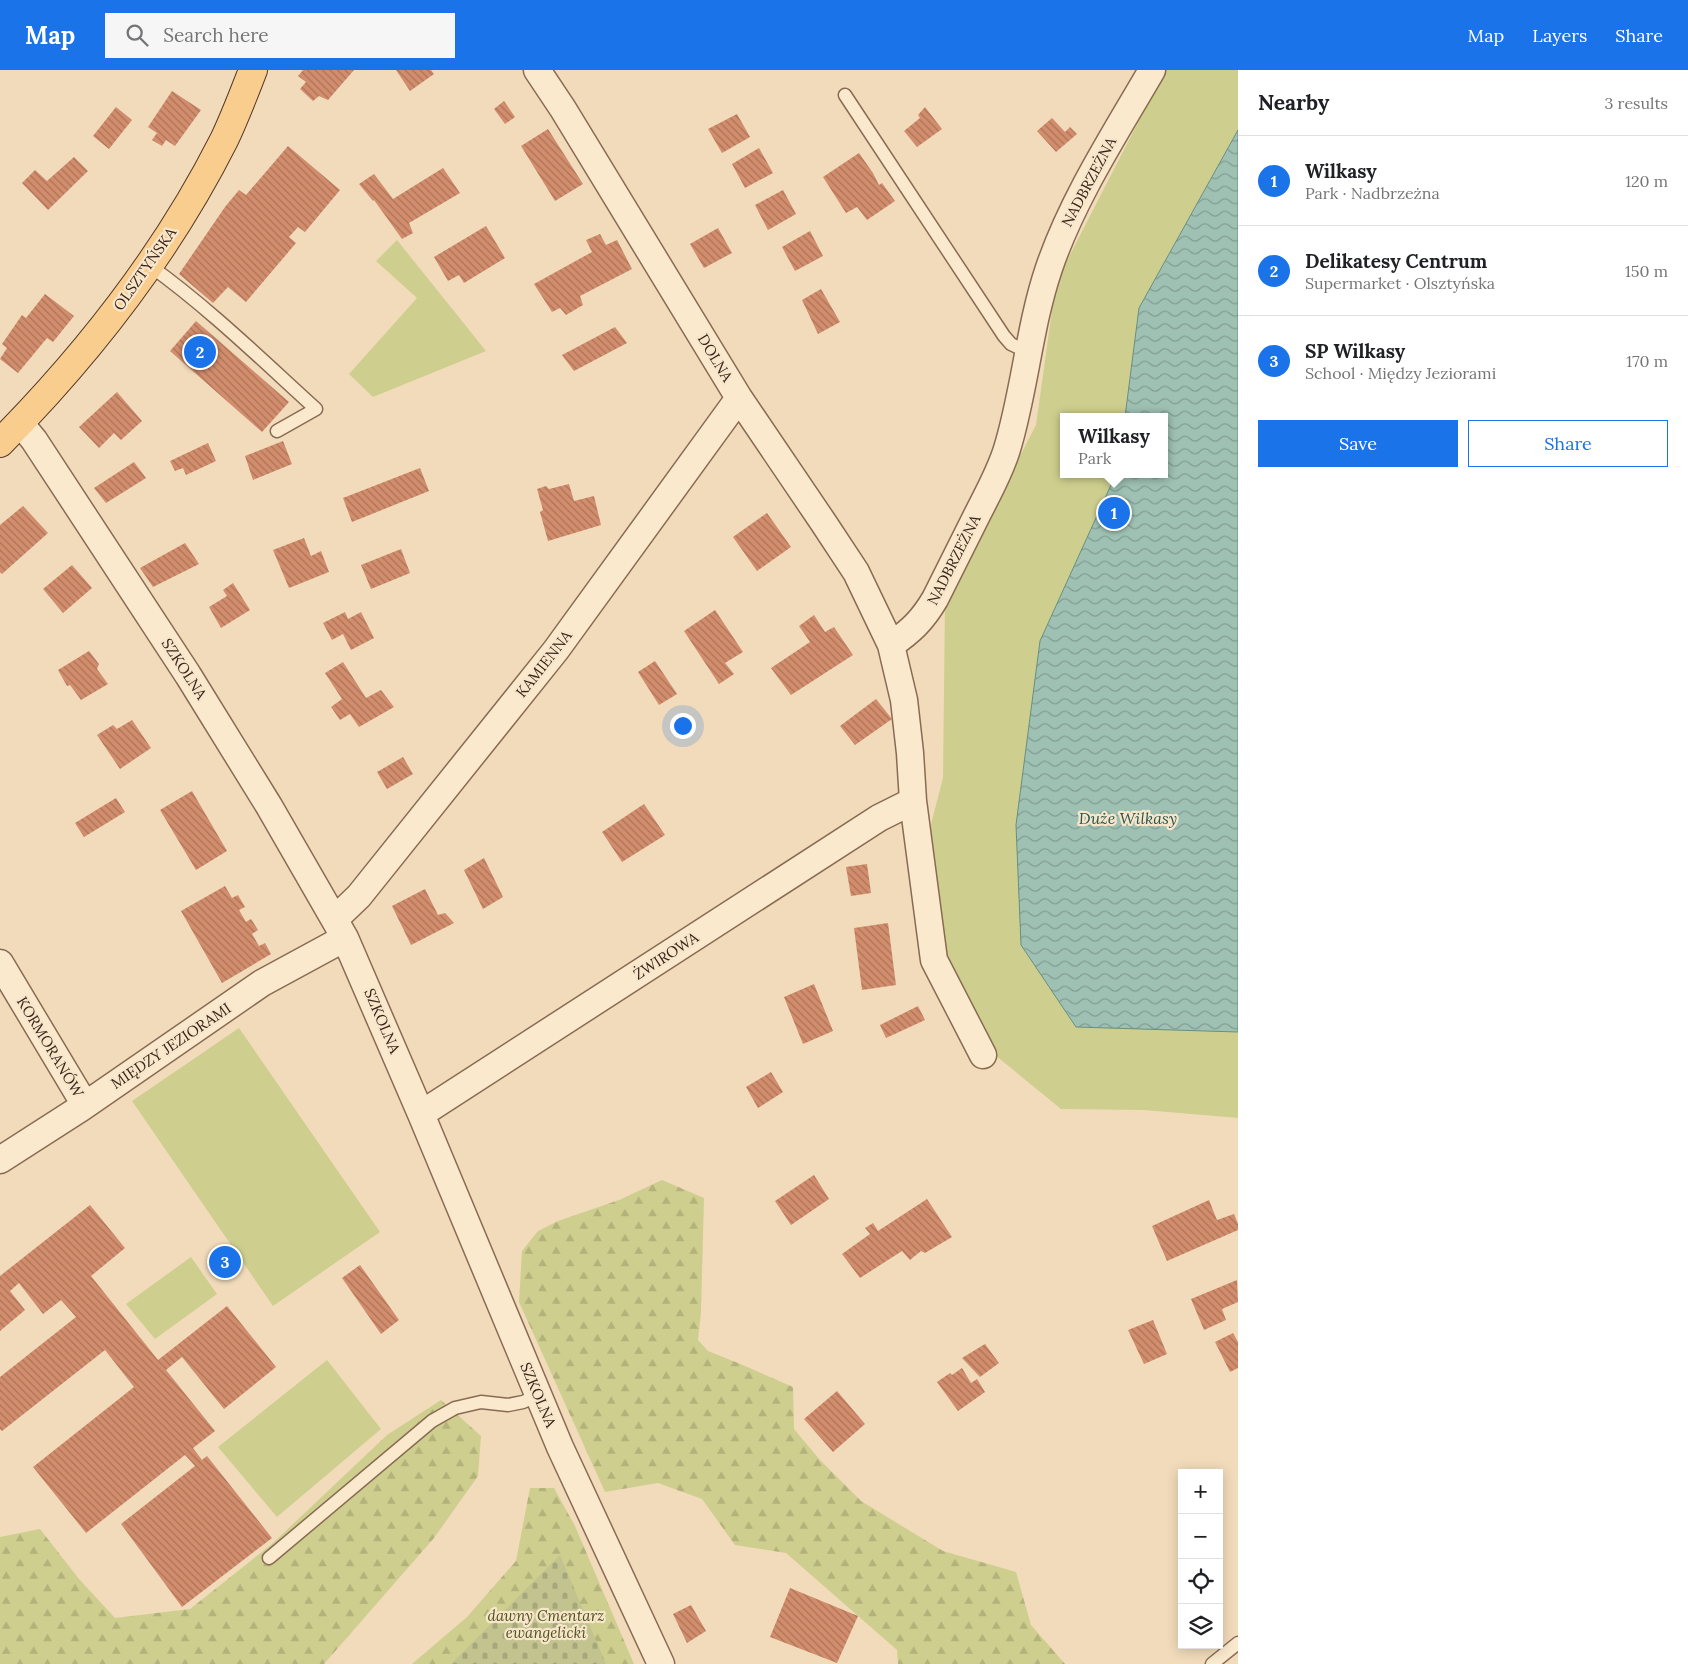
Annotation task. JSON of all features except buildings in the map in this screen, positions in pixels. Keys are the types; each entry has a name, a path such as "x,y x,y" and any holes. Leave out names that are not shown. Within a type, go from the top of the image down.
{"main road":[{"name":"OLSZTYŃSKA","path":"0,443 70,367 149,265 182,216 210,165 224,138 253,70"}],"street":[{"name":"DOLNA","path":"537,70 563,109 739,398 856,572 891,645"},
{"name":"NADBRZEŻNA","path":"891,645 911,631 926,614 996,477 1012,426 1048,269 1061,234 1080,195 1152,70"},
{"name":"KAMIENNA","path":"340,929 359,896 556,650 739,398"},
{"name":"SZKOLNA","path":"20,423 34,440 188,675 340,929 421,1114 564,1456 661,1664"},
{"path":"891,645 904,700 913,801 934,960 983,1055"},
{"name":"ŻWIROWA","path":"421,1114 879,818 913,801"},
{"name":"MIĘDZY JEZIORAMI","path":"0,1160 85,1105 340,929"},
{"name":"KORMORANÓW","path":"0,963 85,1105"}],"lane":[{"path":"845,95 1004,336 1011,344 1028,352"},
{"path":"149,265 230,324 316,409 277,430"},
{"path":"269,1558 432,1421 455,1408 481,1402 508,1405 523,1402 538,1395"},
{"path":"1212,1664 1238,1643"}],"green space":[{"path":"1165,70 1238,70 1238,1118 1144,1110 1061,1109 995,1055 934,929 928,836 943,778 945,600 1036,425 1056,282"},
{"path":"397,240 486,351 373,397 349,374 417,298 376,261"},
{"path":"239,1028 380,1232 273,1306 132,1101"},
{"path":"662,1180 704,1198 701,1312 698,1340 708,1351 793,1387 794,1429 820,1460 861,1501 943,1551 1016,1572 1031,1625 1065,1664 898,1664 897,1650 786,1553 735,1545 702,1499 658,1483 605,1492 519,1302 522,1251 538,1231 558,1221 619,1200"},
{"path":"191,1257 217,1294 155,1339 126,1304"},
{"path":"327,1360 381,1429 277,1517 218,1447"},
{"path":"441,1400 481,1436 478,1476 434,1538 324,1664 0,1664 0,1537 40,1529 79,1579 115,1618 190,1609 272,1544 387,1435"},
{"path":"530,1488 554,1488 575,1526 634,1664 412,1664 467,1617 516,1561"},
{"name":"dawny Cmentarz ewangelicki","path":"560,1555 606,1664 451,1664"}],"water":[{"name":"Duże Wilkasy","path":"1238,130 1238,1032 1076,1027 1021,945 1016,825 1040,641 1114,478 1168,478 1168,413 1126,413 1139,308"}],"place":[{"name":"Delikatesy Centrum","path":"200,352"},
{"name":"Wilkasy","path":"1114,513"},
{"name":"SP Wilkasy","path":"225,1262"}]}
